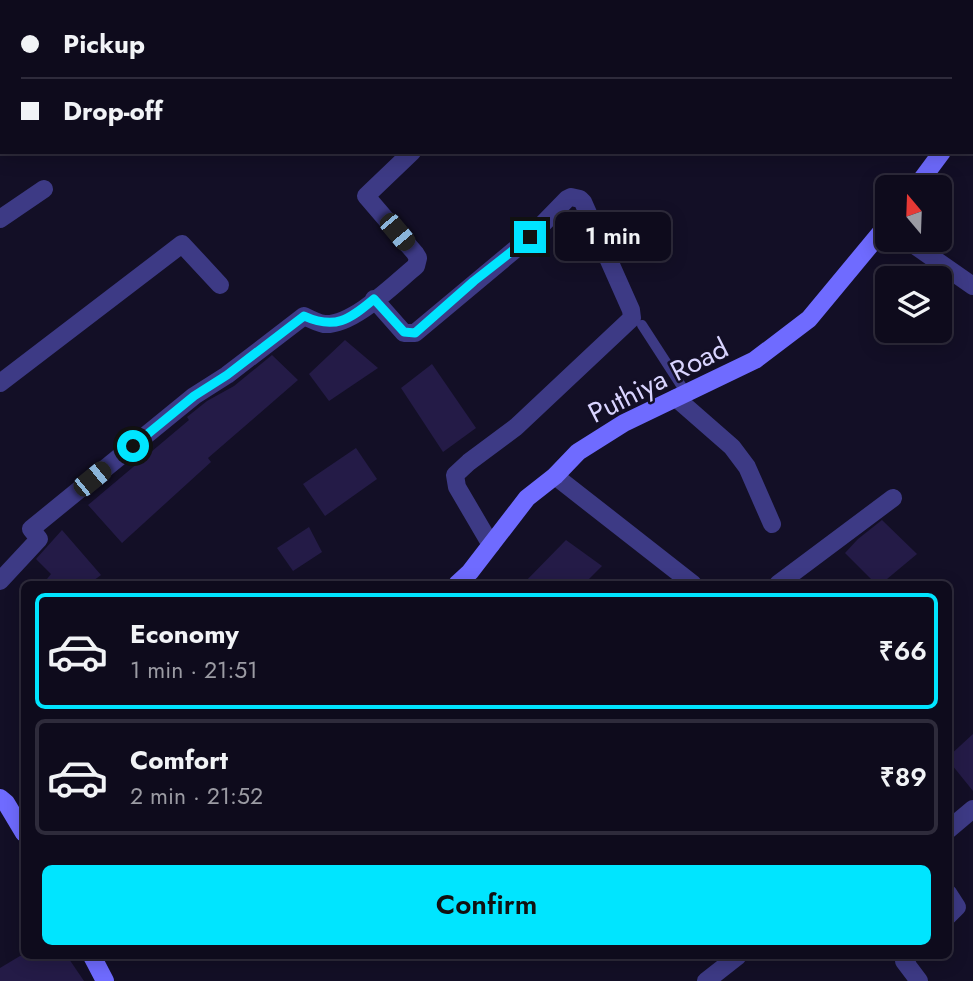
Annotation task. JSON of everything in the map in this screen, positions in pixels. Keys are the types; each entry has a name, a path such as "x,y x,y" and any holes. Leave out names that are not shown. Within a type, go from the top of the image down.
{"street":[{"path":"0,581 38,538 32,529 194,396 227,375 304,316 322,324 340,323 416,266 418,258 366,197 410,154"},
{"path":"925,175 941,154"},
{"path":"0,219 44,189"},
{"path":"374,299 404,332 415,333 474,281 530,237 567,199 571,197 583,202 631,310 632,318 516,427 468,462 455,475 457,487 491,545"},
{"name":"Puthiya Road","path":"464,581 527,498 555,476 578,452 624,422 755,360 809,319 875,240"},
{"path":"0,383 182,244 220,285"},
{"path":"924,252 973,286"},
{"path":"681,395 740,457 772,524"},
{"path":"555,476 689,581"},
{"path":"782,581 893,498"},
{"path":"2,803 21,829"},
{"path":"952,827 973,809"},
{"path":"94,959 105,981"},
{"path":"706,981 734,959"},
{"path":"906,959 904,961 919,981"}],"lane":[{"path":"642,326 681,395"}],"building":[{"path":"345,340 378,368 329,401 309,374"},
{"path":"272,355 298,380 208,458 211,462 122,543 88,505 189,420 187,417 207,401 234,386"},
{"path":"432,364 476,428 443,452 401,388"},
{"path":"356,448 377,479 325,516 303,484"},
{"path":"882,520 917,554 885,581 873,581 845,553"},
{"path":"309,527 322,552 293,571 277,548"},
{"path":"62,530 101,575 93,581 45,581 51,574 36,559"},
{"path":"566,540 602,566 587,581 526,581"},
{"path":"973,734 973,791 952,765 952,753"},
{"path":"20,956 21,959 69,959 84,981 0,981 0,968"}],"route":[{"path":"133,446 194,396 227,375 304,316 322,324 340,323 374,299 404,332 415,333 474,281 530,237"}]}
